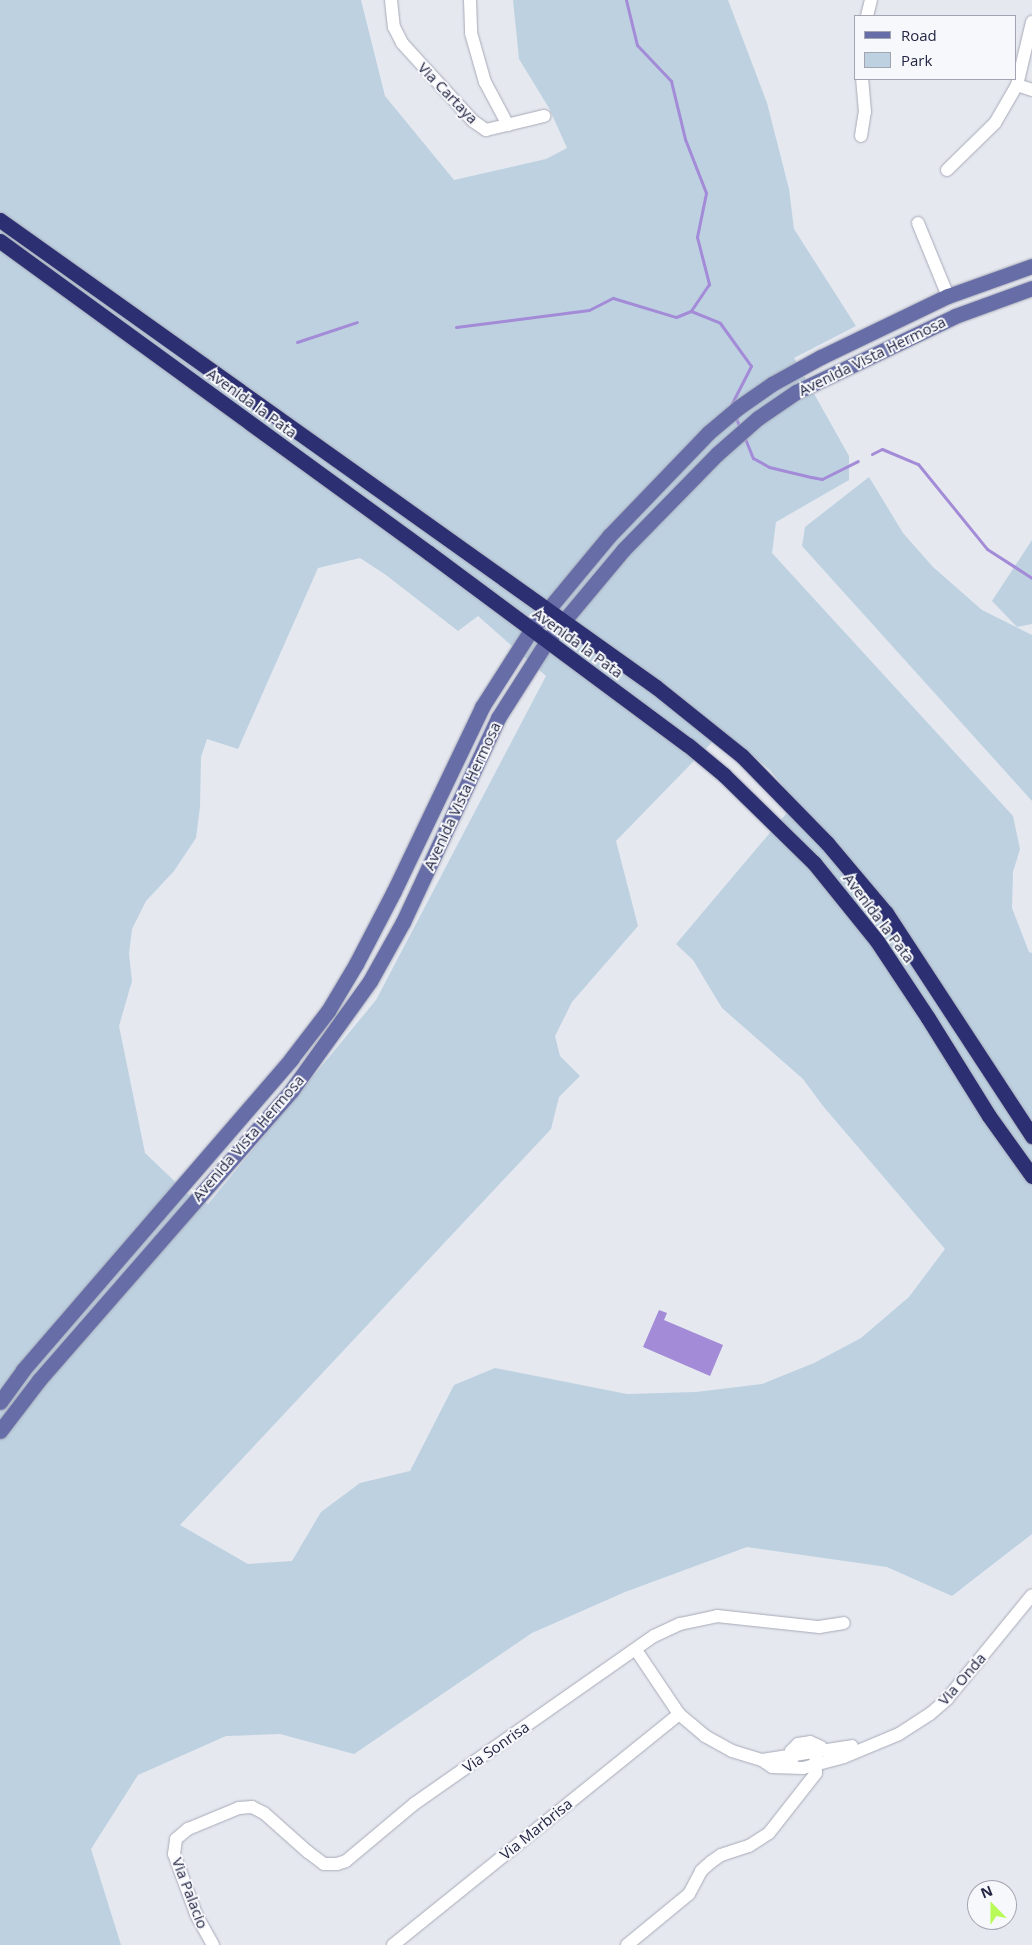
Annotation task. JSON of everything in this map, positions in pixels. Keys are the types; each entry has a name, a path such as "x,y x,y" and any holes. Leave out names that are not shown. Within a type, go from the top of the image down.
{"highway":[{"name":"Avenida la Pata","path":"0,220 564,621 703,723 742,756 821,836 886,913 920,962 1032,1136"},
{"name":"Avenida la Pata","path":"0,240 421,547 706,760 814,863 877,941 989,1116 1032,1176"}],"main road":[{"name":"Avenida Vista Hermosa","path":"0,1402 23,1370 291,1060 328,1010 356,964 394,891 482,707 531,630 608,536 652,489 715,427 746,402 794,371 948,296 1032,266"},
{"name":"Avenida Vista Hermosa","path":"0,1431 39,1380 291,1091 370,981 402,922 498,718 547,641 623,550 717,454 758,418 796,392 873,353 955,316 1032,288"}],"street":[{"name":"Via Cartaya","path":"391,0 394,28 402,43 457,106 486,130 544,116"},
{"path":"470,0 471,33 485,82 508,125"},
{"path":"867,15 871,0"},
{"path":"947,170 995,123 1017,85 1032,22"},
{"path":"861,136 865,112 862,80"},
{"path":"1017,85 1032,90"},
{"path":"918,223 948,296"},
{"name":"Via Onda","path":"636,1650 679,1714 705,1736 725,1748 762,1760 772,1767 816,1766 899,1734 947,1700 1032,1595"},
{"name":"Via Sonrisa","path":"176,1839 196,1826 239,1808 252,1807 264,1813 324,1864 337,1864 346,1861 414,1804 654,1636 680,1624 717,1616 819,1627 844,1623"},
{"name":"Via Marbrisa","path":"393,1945 679,1714"},
{"name":"Via Onda","path":"762,1760 815,1749 833,1750 864,1742 877,1743"},
{"path":"629,1945 689,1894 701,1871 711,1862 722,1855 749,1846 769,1834 816,1773 815,1749"},
{"path":"791,1755 793,1768"},
{"name":"Via Palacio","path":"176,1839 174,1854 196,1914 212,1945"}],"green space":[{"path":"0,0 361,0 385,96 454,180 546,159 567,148 549,108 519,59 513,0 728,0 767,103 789,189 794,229 856,326 794,358 849,456 849,480 776,522 772,553 1013,816 1020,849 1013,872 1012,908 1029,952 1032,953 1032,1534 952,1596 887,1567 747,1547 625,1592 532,1633 354,1754 280,1734 226,1736 138,1775 91,1849 121,1945 0,1945","holes":["360,558 386,575 458,631 478,616 546,676 376,1000 208,1204 188,1194 145,1153 119,1026 132,981 129,954 132,929 146,901 174,871 196,838 200,807 201,757 207,739 238,749 318,568","723,731 770,770 796,802 676,944 693,960 722,1008 803,1079 823,1106 945,1249 909,1297 861,1338 814,1363 762,1384 696,1392 627,1394 495,1368 454,1385 410,1471 360,1483 321,1512 292,1561 248,1564 180,1525 551,1129 559,1097 580,1076 560,1056 555,1036 572,1002 638,926 616,841"]},
{"path":"869,477 903,533 933,567 982,610 1032,635 1032,801 802,546 805,527"},
{"path":"1032,540 1032,624 1017,627 992,601"}],"shaded area":[{"path":"659,1310 667,1313 664,1320 723,1345 710,1376 643,1347"}],"waterway":[{"path":"626,0 637,45 671,81 685,139 706,193 697,237 709,284 691,311 720,323 751,366 731,405"},
{"path":"456,327 589,310 613,298 676,317 691,311"},
{"path":"297,342 357,322"},
{"path":"735,416 740,428"},
{"path":"744,436 753,458 769,467 811,477 822,479 858,461"},
{"path":"872,454 882,449 918,464 987,549 1032,578"}]}
